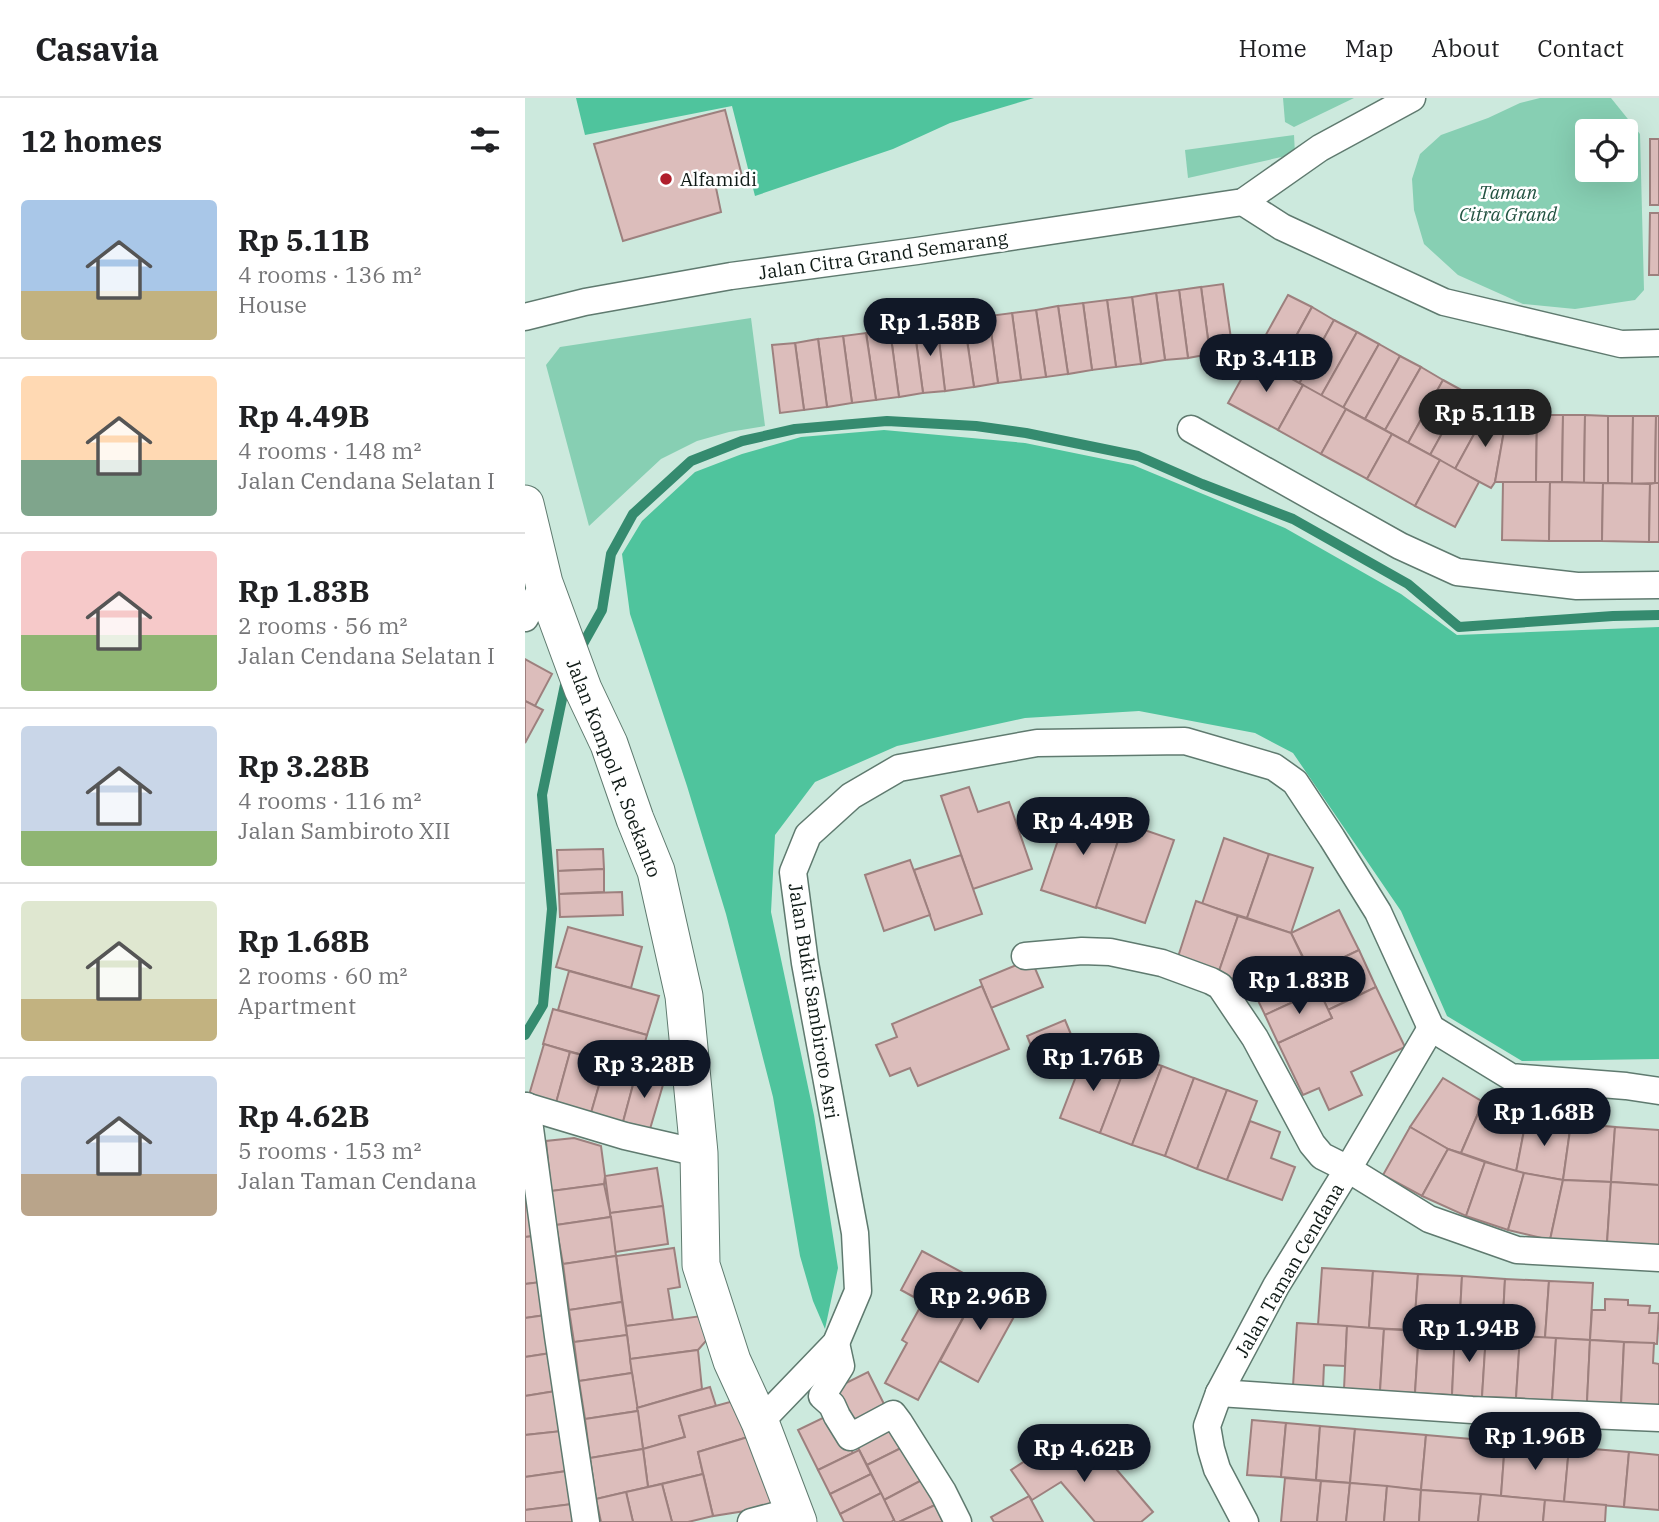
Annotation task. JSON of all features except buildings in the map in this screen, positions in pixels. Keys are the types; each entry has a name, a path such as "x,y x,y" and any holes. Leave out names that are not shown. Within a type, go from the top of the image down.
{"main road":[{"name":"Jalan Kompol R. Soekanto","path":"525,504 544,583 583,689 609,744 656,871 684,996 699,1153 701,1265 732,1361 760,1422 795,1517"}],"street":[{"name":"Jalan Citra Grand Semarang","path":"525,317 585,302 731,276 1243,202 1320,148 1412,98"},
{"path":"1243,202 1282,227 1444,302 1621,344 1659,343"},
{"path":"1191,429 1400,546 1457,572 1577,586 1659,585"},
{"path":"525,618 544,583"},
{"name":"Jalan Bukit Sambiroto Asri","path":"760,1422 836,1343 858,1291 855,1233 806,963 793,872 808,835 851,796 899,768 1037,743 1185,741 1274,767 1295,782 1378,912 1431,1028"},
{"path":"1025,956 1082,951 1110,952 1162,963 1220,986 1255,1038 1312,1144 1322,1156 1429,1219 1517,1250 1659,1258"},
{"path":"1431,1028 1511,1077 1659,1091"},
{"name":"Jalan Taman Cendana","path":"1245,1522 1217,1469 1211,1449 1207,1426 1219,1393 1276,1286 1431,1028"},
{"path":"586,1522 526,1106 625,1136 699,1153"},
{"path":"836,1343 841,1366 822,1396 832,1405 850,1437 893,1415 943,1492 958,1522"},
{"path":"1219,1393 1472,1410 1659,1418"},
{"path":"751,1522 795,1517"}],"green space":[{"path":"576,98 1034,98 950,123 893,149 755,196 732,106 585,135"},
{"path":"1283,98 1354,98 1294,127 1285,122"},
{"name":"Taman Citra Grand","path":"1540,98 1611,98 1628,119 1575,119 1575,182 1638,182 1638,132 1640,134 1644,290 1635,300 1575,309 1523,304 1458,275 1424,244 1414,210 1412,179 1420,154 1441,135 1520,103"},
{"path":"1294,135 1295,154 1188,178 1185,150"},
{"path":"751,318 765,426 697,441 661,459 589,526 546,365 560,347"},
{"path":"884,430 1025,443 1133,465 1285,528 1401,594 1457,635 1659,627 1659,1059 1522,1061 1447,1016 1401,911 1293,753 1255,733 1139,711 1025,718 897,746 815,782 775,835 771,912 814,1115 838,1268 825,1329 813,1301 800,1256 773,1097 726,914 630,614 622,554 642,521 695,472 742,454 801,437"}],"waterway":[{"path":"579,651 602,610 611,554 633,514 691,461 742,441 795,429 887,421 976,426 1026,433 1138,456 1293,519 1408,584 1459,627 1659,615"},
{"path":"525,1035 543,1005 552,909 542,795 566,680"}],"place":[{"name":"Alfamidi","path":"666,179"}]}
